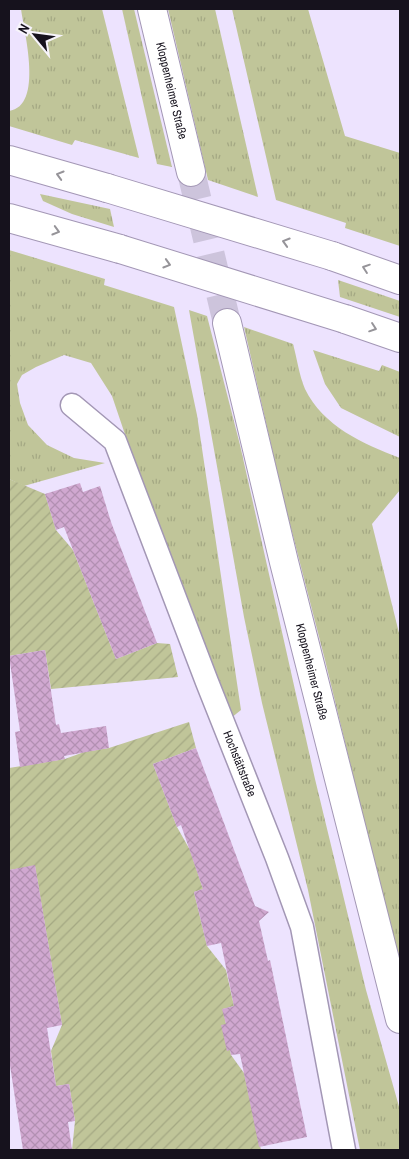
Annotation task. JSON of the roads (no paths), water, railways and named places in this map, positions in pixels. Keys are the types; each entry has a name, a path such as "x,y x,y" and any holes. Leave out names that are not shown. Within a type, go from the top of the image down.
{"main road":[{"name":"Kloppenheimer Straße","path":"152,9 191,172"},
{"path":"9,160 332,256 400,280"},
{"path":"9,218 120,249 400,338"},
{"name":"Kloppenheimer Straße","path":"227,323 284,562 400,1019"}],"street":[{"name":"Hochstättstraße","path":"72,405 115,441 207,682 277,858 302,927 344,1150"}],"tunnel":[{"path":"191,172 227,323"}]}
